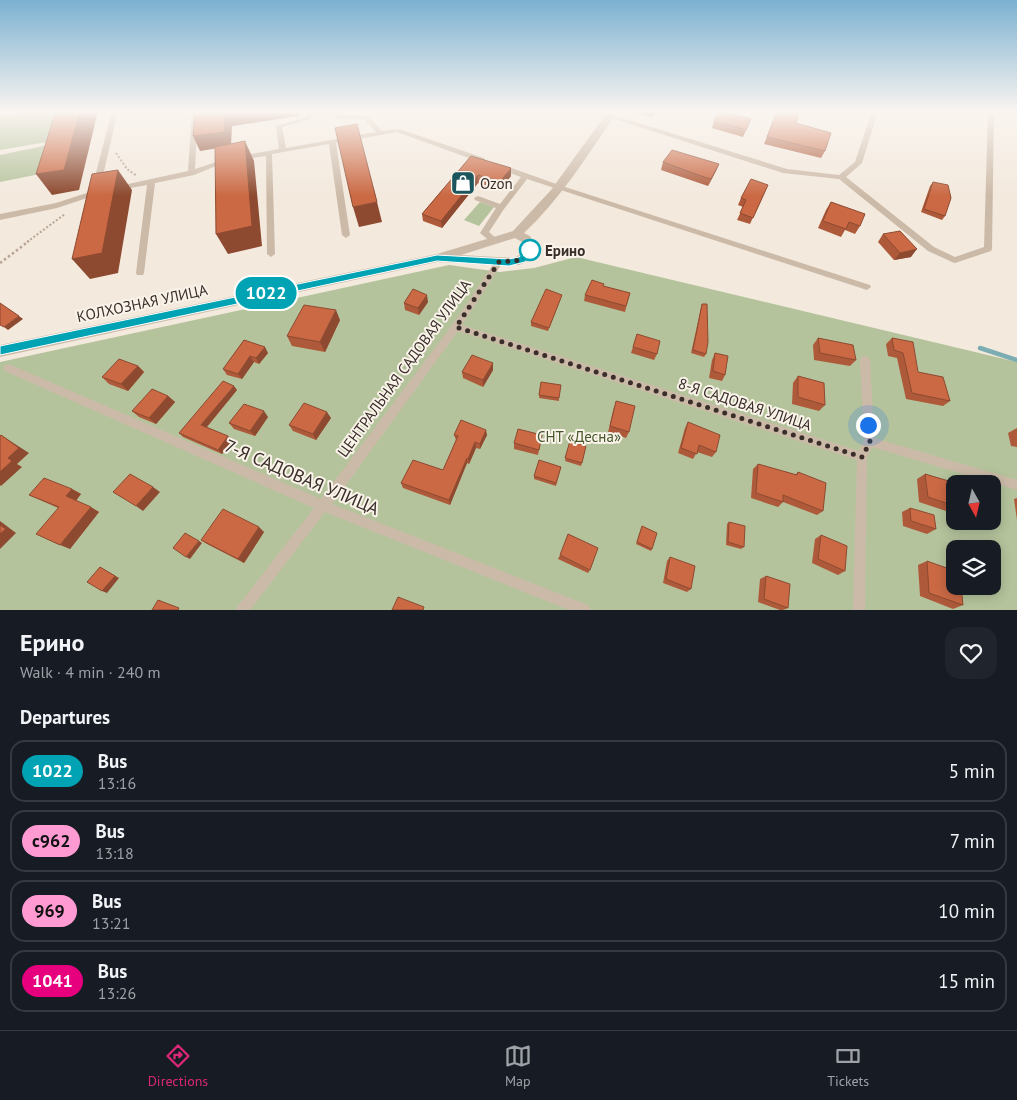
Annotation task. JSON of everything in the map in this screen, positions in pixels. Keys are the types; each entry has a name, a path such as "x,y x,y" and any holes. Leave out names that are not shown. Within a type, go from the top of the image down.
{"street":[{"path":"517,234 534,219 593,139"},
{"name":"КОЛХОЗНАЯ УЛИЦА","path":"0,351 437,258 517,234 529,242 529,254 515,262 437,258"}],"lane":[{"path":"95,192 108,139"},
{"path":"191,173 193,139"},
{"path":"281,139 283,150"},
{"path":"114,189 191,173 229,160 341,139"},
{"path":"424,139 558,188 867,287"},
{"path":"689,139 786,171 841,177 931,249 955,260 988,249 990,139"},
{"path":"841,177 858,163 866,139"},
{"path":"332,141 346,235"},
{"path":"269,152 270,254"},
{"path":"495,241 484,233 501,207 526,176"},
{"path":"140,273 151,182"},
{"path":"0,217 57,205 104,190"},
{"path":"478,198 501,207"},
{"name":"ЦЕНТРАЛЬНАЯ САДОВАЯ УЛИЦА","path":"242,610 323,506 456,327 499,262"},
{"name":"8-Я САДОВАЯ УЛИЦА","path":"456,327 862,457"},
{"path":"859,610 862,457 870,442 865,360"},
{"name":"7-Я САДОВАЯ УЛИЦА","path":"8,368 323,506 585,610"},
{"path":"870,442 1017,485"}],"path":[{"path":"106,147 119,154 127,169 141,178"},
{"path":"0,263 72,208"}],"green space":[{"path":"0,139 53,139 53,141 0,150"},
{"path":"48,145 40,174 0,182 0,155"},
{"path":"480,202 494,207 479,226 464,220"},
{"name":"СНТ «Десна»","path":"576,257 1017,362 1017,610 0,610 0,362 449,265 500,272 534,268"}],"building":[{"path":"47,139 72,139 64,170 36,174"},
{"path":"338,139 361,139 377,202 353,207"},
{"path":"777,139 829,139 825,151"},
{"path":"245,141 252,226 216,234 215,147"},
{"path":"672,150 719,164 711,179 704,177 663,162"},
{"path":"471,156 511,168 500,182 478,175 441,221 422,214"},
{"path":"118,170 102,253 72,259 92,174"},
{"path":"751,179 768,185 753,218 740,213 746,200 741,198"},
{"path":"933,182 948,185 951,198 945,216 924,209"},
{"path":"831,202 865,214 860,226 849,222 846,229 823,221"},
{"path":"900,231 917,249 900,253 883,234"},
{"path":"592,280 604,284 603,286 630,293 626,306 585,295"},
{"path":"413,289 427,295 418,308 404,303"},
{"path":"546,289 562,295 549,328 531,322"},
{"path":"0,303 19,316 4,327 0,325"},
{"path":"702,304 707,304 708,342 706,354 693,350"},
{"path":"304,305 336,310 320,342 287,336"},
{"path":"637,334 660,341 657,354 633,347"},
{"path":"818,338 853,345 856,360 820,353"},
{"path":"892,338 913,342 918,372 943,377 950,401 912,393 903,353 894,350"},
{"path":"244,340 265,347 256,358 250,356 238,374 223,369"},
{"path":"715,353 728,356 725,375 713,371"},
{"path":"472,355 493,363 483,380 462,372"},
{"path":"119,359 138,366 121,384 102,377"},
{"path":"798,376 824,383 825,405 798,397"},
{"path":"223,381 234,386 201,425 228,436 218,450 179,433"},
{"path":"541,382 561,385 559,398 539,395"},
{"path":"152,389 168,396 149,418 132,411"},
{"path":"616,401 635,406 629,432 610,426"},
{"path":"304,403 327,412 313,434 289,425"},
{"path":"244,404 264,411 250,431 229,423"},
{"path":"461,420 486,430 480,444 475,442 449,500 401,483 413,460 443,470 458,436 454,435"},
{"path":"688,422 720,435 716,452 699,445 697,454 681,448"},
{"path":"518,429 542,435 539,450 514,443"},
{"path":"0,436 19,448 8,458 12,461 0,472"},
{"path":"570,441 586,446 582,463 565,458"},
{"path":"539,460 561,467 556,483 534,476"},
{"path":"758,464 797,475 798,472 826,483 823,511 783,495 783,502 756,493"},
{"path":"130,474 153,487 136,506 113,492"},
{"path":"925,474 946,480 946,503 928,497"},
{"path":"44,478 72,489 66,496 91,507 60,545 36,534 59,507 29,495"},
{"path":"910,508 934,515 936,529 911,521"},
{"path":"223,509 259,527 238,559 201,540"},
{"path":"729,522 745,526 744,547 728,542"},
{"path":"0,525 6,529 0,534"},
{"path":"642,526 657,533 652,549 637,542"},
{"path":"185,533 199,541 186,557 173,548"},
{"path":"568,534 598,548 590,570 560,555"},
{"path":"821,535 847,546 845,571 818,559"},
{"path":"670,557 695,566 691,589 666,579"},
{"path":"927,561 946,568 946,595 962,595 963,605 929,593"},
{"path":"100,567 115,576 102,591 87,582"},
{"path":"766,576 790,584 788,608 764,599"},
{"path":"398,597 424,607 423,610 392,610"},
{"path":"158,600 179,608 178,610 152,610"}],"waterway":[{"path":"980,348 1017,360"}],"bus line":[{"name":"1022","path":"0,351 146,318 437,258 515,262 526,257 530,250"}],"place":[{"name":"Ozon","path":"463,183"},
{"name":"Ерино","path":"530,250"}],"route":[{"path":"530,250 529,254 522,260 499,262 456,327 862,457 870,442 868,425"}]}
